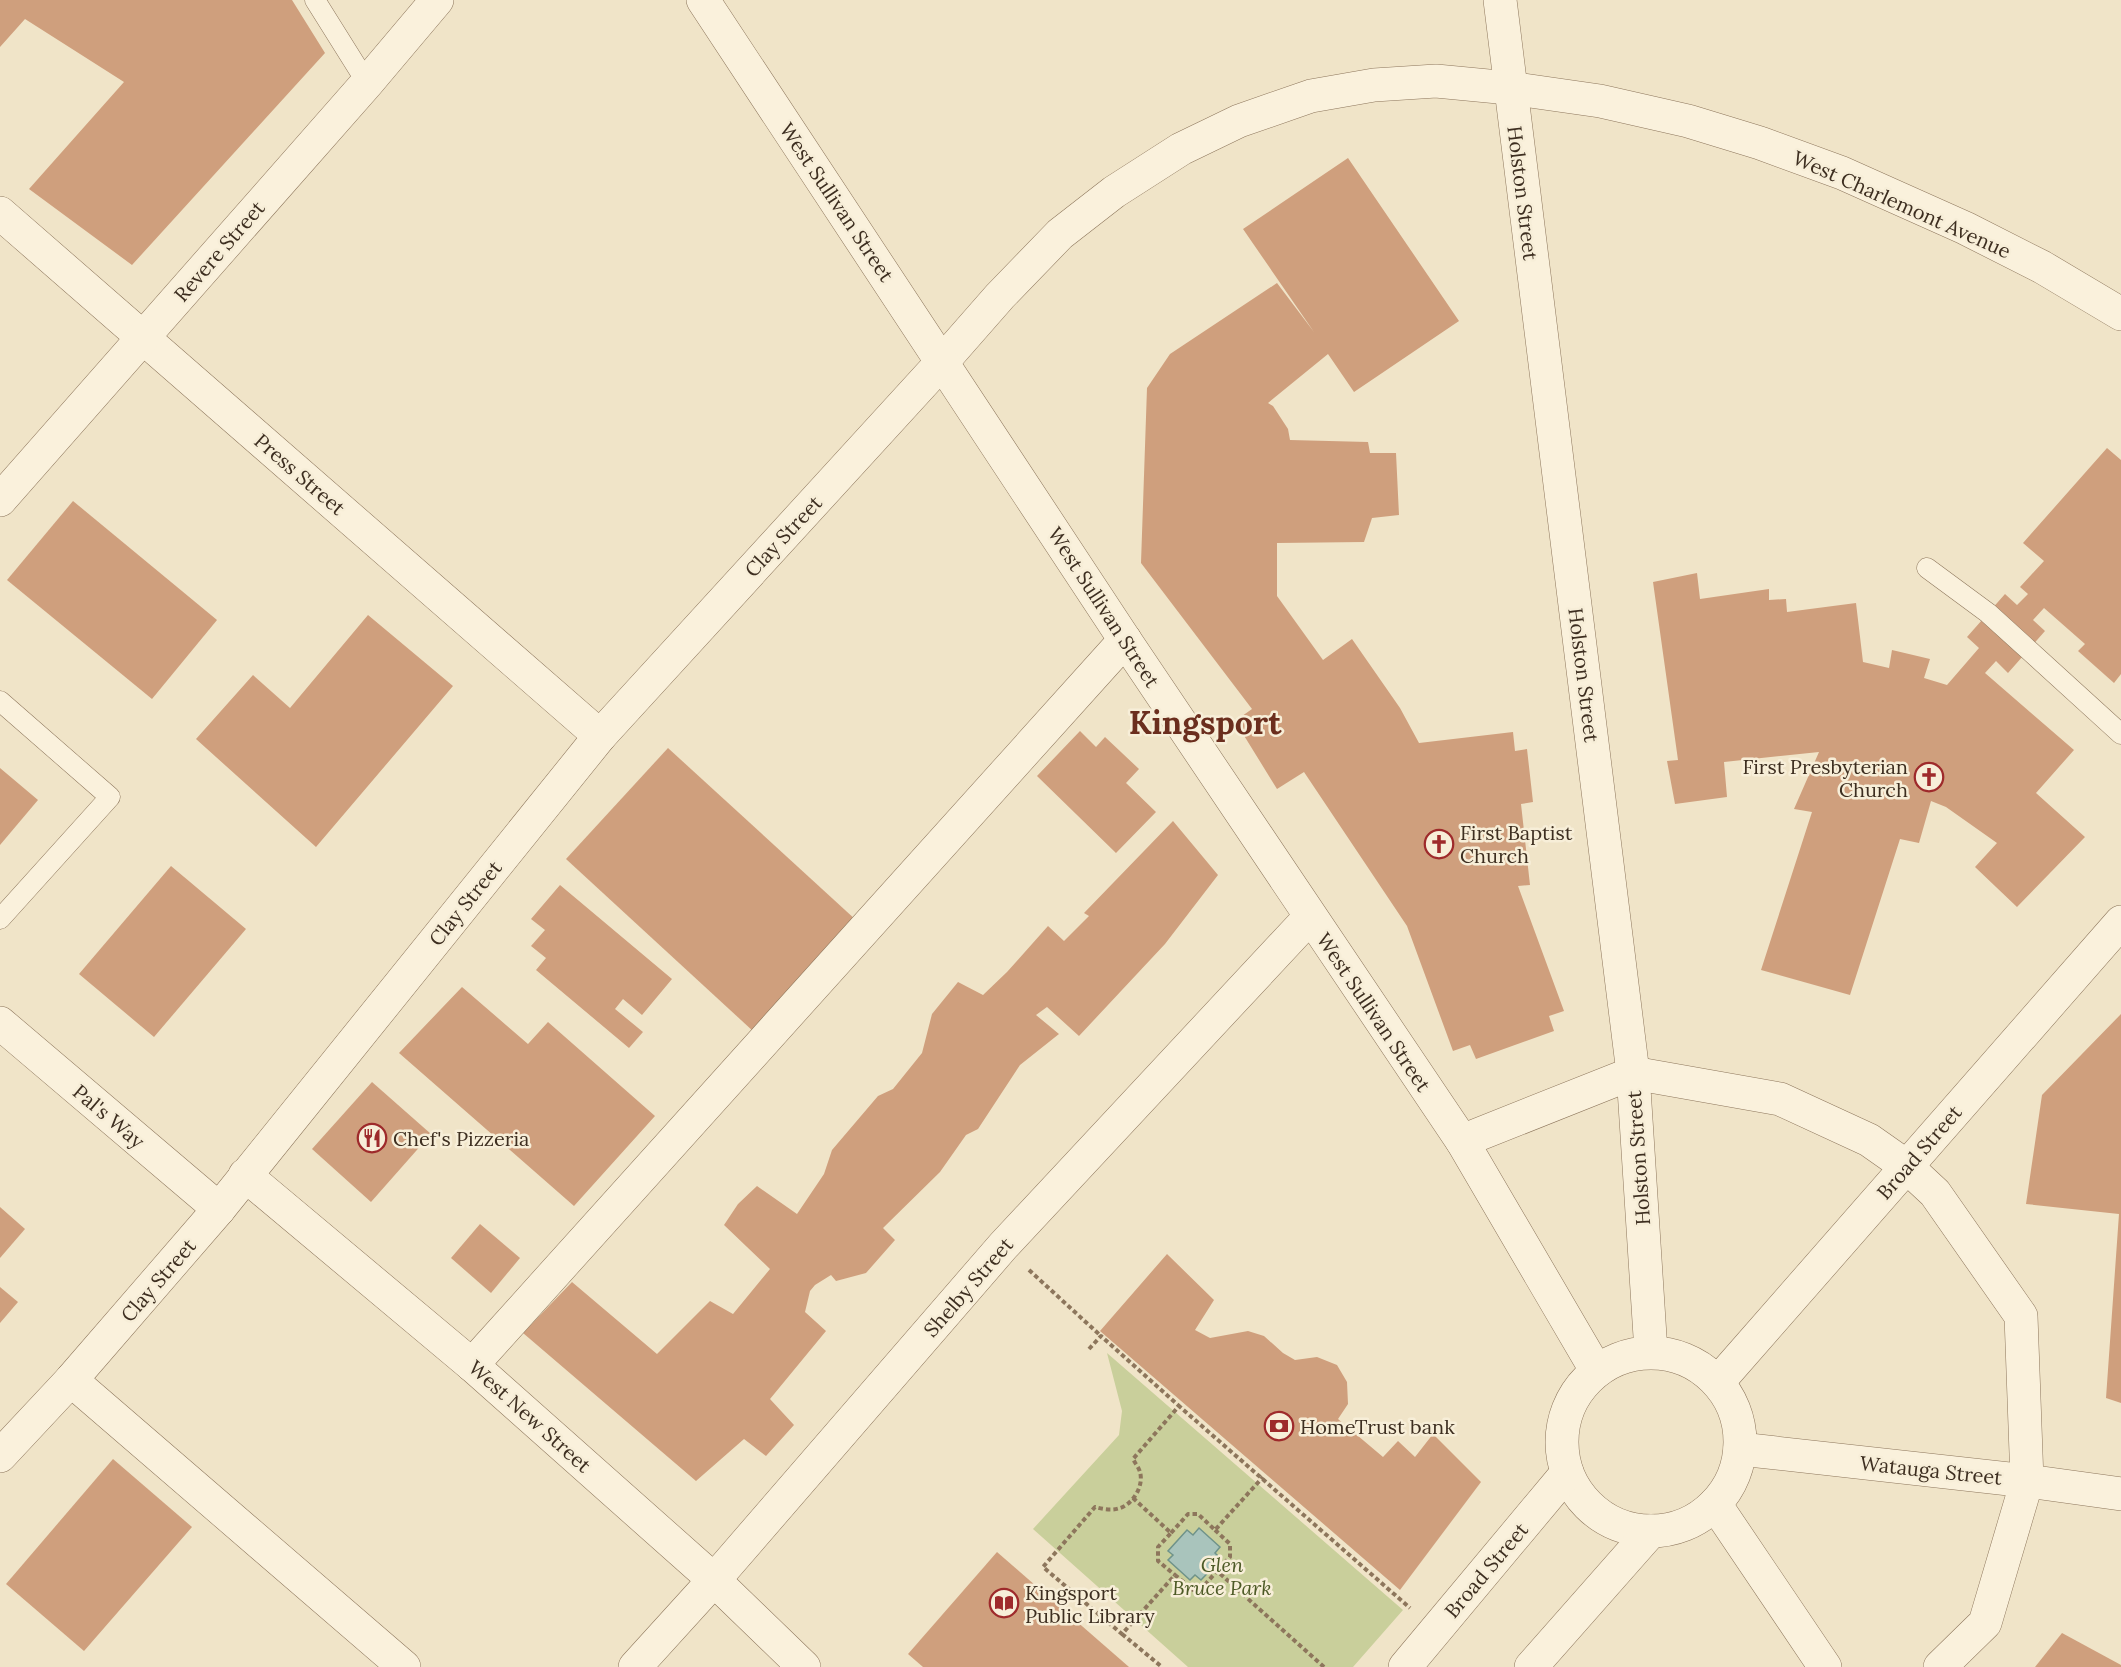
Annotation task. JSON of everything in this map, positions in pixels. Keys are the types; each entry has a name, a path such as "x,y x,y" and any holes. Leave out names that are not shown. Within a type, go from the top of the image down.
{"street":[{"name":"Revere Street","path":"0,500 367,83 437,0"},
{"name":"West Sullivan Street","path":"703,0 1125,640 1462,1141 1596,1370"},
{"name":"Holston Street","path":"1500,0 1509,88 1633,1073 1651,1352"},
{"name":"West Charlemont Avenue","path":"943,361 1000,296 1060,234 1114,192 1180,148 1239,121 1311,96 1374,85 1436,81 1600,100 1688,121 1761,143 1842,173 1984,237 2042,267 2121,314"},
{"name":"Press Street","path":"0,213 600,735"},
{"name":"Clay Street","path":"0,1456 71,1380 219,1209 600,735 943,361"},
{"path":"472,1365 1125,640"},
{"name":"Shelby Street","path":"635,1667 714,1580 1003,1246 1310,917"},
{"name":"Broad Street","path":"1718,1382 2121,922"},
{"name":"Pal's Way","path":"0,1023 219,1209"},
{"path":"1462,1141 1633,1073 1780,1099 1869,1140 1906,1166 1935,1193 2021,1316 2027,1481 1985,1623 1940,1667"},
{"name":"West New Street","path":"245,1175 472,1365 714,1580 804,1667"},
{"path":"1651,1352 1676,1356 1698,1366 1718,1382 1731,1402 1739,1425 1740,1449 1736,1469 1728,1487 1715,1504 1686,1523 1651,1531 1624,1527 1600,1515 1580,1497 1567,1473 1561,1445 1564,1417 1576,1391 1596,1370 1622,1357 1651,1352"},
{"path":"71,1380 404,1667"},
{"name":"Watauga Street","path":"1740,1449 2027,1481 2121,1494"},
{"name":"Broad Street","path":"1405,1667 1567,1473"},
{"path":"1715,1504 1825,1667"},
{"path":"1531,1667 1651,1531"}],"lane":[{"path":"315,0 367,83"},
{"path":"1927,568 1988,614 2121,734"},
{"path":"0,701 110,797 0,919"}],"path":[{"path":"1003,1246 1179,1406 1412,1609"},
{"path":"1089,1349 1101,1336"},
{"path":"1162,1667 1043,1567 1095,1507 1107,1510 1120,1508 1133,1498 1140,1489 1141,1473 1133,1459 1179,1406"},
{"path":"1215,1530 1263,1477"},
{"path":"1133,1498 1171,1533"},
{"path":"1188,1514 1198,1514 1215,1530 1230,1544 1230,1557 1202,1588 1192,1590 1158,1561 1158,1547 1188,1514"},
{"path":"1217,1571 1324,1667"},
{"path":"1122,1634 1174,1575"}],"green space":[{"name":"Glen Bruce Park","path":"1107,1353 1403,1610 1353,1667 1188,1667 1033,1529 1119,1435 1122,1411"}],"water":[{"path":"1199,1528 1220,1547 1215,1553 1221,1559 1201,1580 1195,1575 1190,1580 1168,1560 1173,1555 1168,1551 1187,1530 1193,1535"}],"building":[{"path":"0,0 292,0 325,53 132,265 29,189 124,82 25,19 0,47"},
{"path":"1348,158 1459,321 1354,392 1328,354 1268,403 1273,406 1288,429 1290,440 1368,442 1370,453 1396,453 1399,515 1372,518 1364,542 1277,543 1277,596 1323,660 1352,639 1400,708 1419,743 1513,732 1515,751 1527,749 1533,802 1521,804 1530,885 1518,886 1564,1011 1549,1016 1554,1031 1476,1059 1470,1045 1453,1051 1407,926 1304,772 1277,789 1235,721 1252,709 1141,563 1147,388 1170,354 1277,283 1314,332 1243,229"},
{"name":"First Presbyterian Church","path":"2107,448 2121,460 2121,674 2114,683 2078,651 2085,644 2044,608 2033,620 2045,631 2008,673 1996,661 1985,673 2074,750 2036,793 2085,837 2017,907 1975,867 1997,843 1946,807 1931,801 1919,843 1900,839 1850,995 1761,970 1812,812 1794,809 1819,752 1724,762 1727,797 1675,804 1667,761 1678,760 1653,582 1697,573 1700,599 1769,589 1769,600 1786,599 1787,612 1856,603 1863,662 1889,668 1892,650 1930,659 1924,678 1947,685 1979,648 1967,637 2005,594 2017,605 2028,594 2020,587 2044,561 2023,543"},
{"path":"73,501 217,620 152,699 7,580"},
{"path":"368,615 453,686 316,847 196,739 253,675 290,708"},
{"path":"1080,731 1096,747 1105,737 1139,769 1126,783 1156,812 1116,853 1037,776"},
{"path":"668,748 857,921 754,1032 566,859"},
{"path":"0,768 38,800 0,845"},
{"path":"1173,821 1218,875 1165,944 1079,1036 1047,1007 1036,1015 1059,1034 1020,1065 978,1129 966,1135 940,1172 883,1228 895,1240 866,1273 836,1281 831,1275 810,1291 805,1312 826,1331 770,1399 794,1425 766,1456 744,1439 696,1481 523,1333 572,1282 657,1354 710,1301 733,1314 770,1269 724,1225 738,1204 757,1186 797,1214 824,1174 832,1150 878,1096 893,1089 922,1053 932,1014 958,982 983,995 1048,926 1064,941 1089,916 1084,913"},
{"path":"171,866 246,929 154,1037 79,974"},
{"path":"560,885 672,979 642,1015 623,999 615,1009 643,1032 629,1048 536,970 546,958 531,946 545,930 531,919"},
{"path":"462,987 528,1044 548,1022 655,1116 574,1206 399,1053"},
{"path":"2121,1014 2121,1403 2106,1398 2119,1214 2026,1204 2042,1095"},
{"path":"372,1082 431,1134 371,1202 312,1149"},
{"path":"0,1207 25,1229 0,1258"},
{"path":"480,1224 520,1258 491,1293 451,1258"},
{"name":"HomeTrust bank","path":"1167,1254 1214,1300 1195,1330 1210,1338 1248,1331 1264,1336 1283,1353 1295,1360 1317,1357 1337,1365 1347,1382 1348,1404 1338,1419 1383,1457 1398,1441 1415,1457 1433,1434 1481,1482 1400,1590 1100,1331"},
{"path":"0,1287 18,1302 0,1323"},
{"path":"113,1459 192,1527 84,1651 6,1584"},
{"name":"Kingsport Public Library","path":"997,1552 1129,1667 923,1667 908,1654"},
{"path":"2062,1633 2121,1665 2121,1667 2035,1667"}],"place":[{"name":"First Presbyterian Church","path":"1929,777"},
{"name":"First Baptist Church","path":"1439,844"},
{"name":"Chef's Pizzeria","path":"372,1138"},
{"name":"HomeTrust bank","path":"1279,1426"},
{"name":"Kingsport Public Library","path":"1004,1603"}],"district":[{"name":"Kingsport","path":"1205,722"}]}
